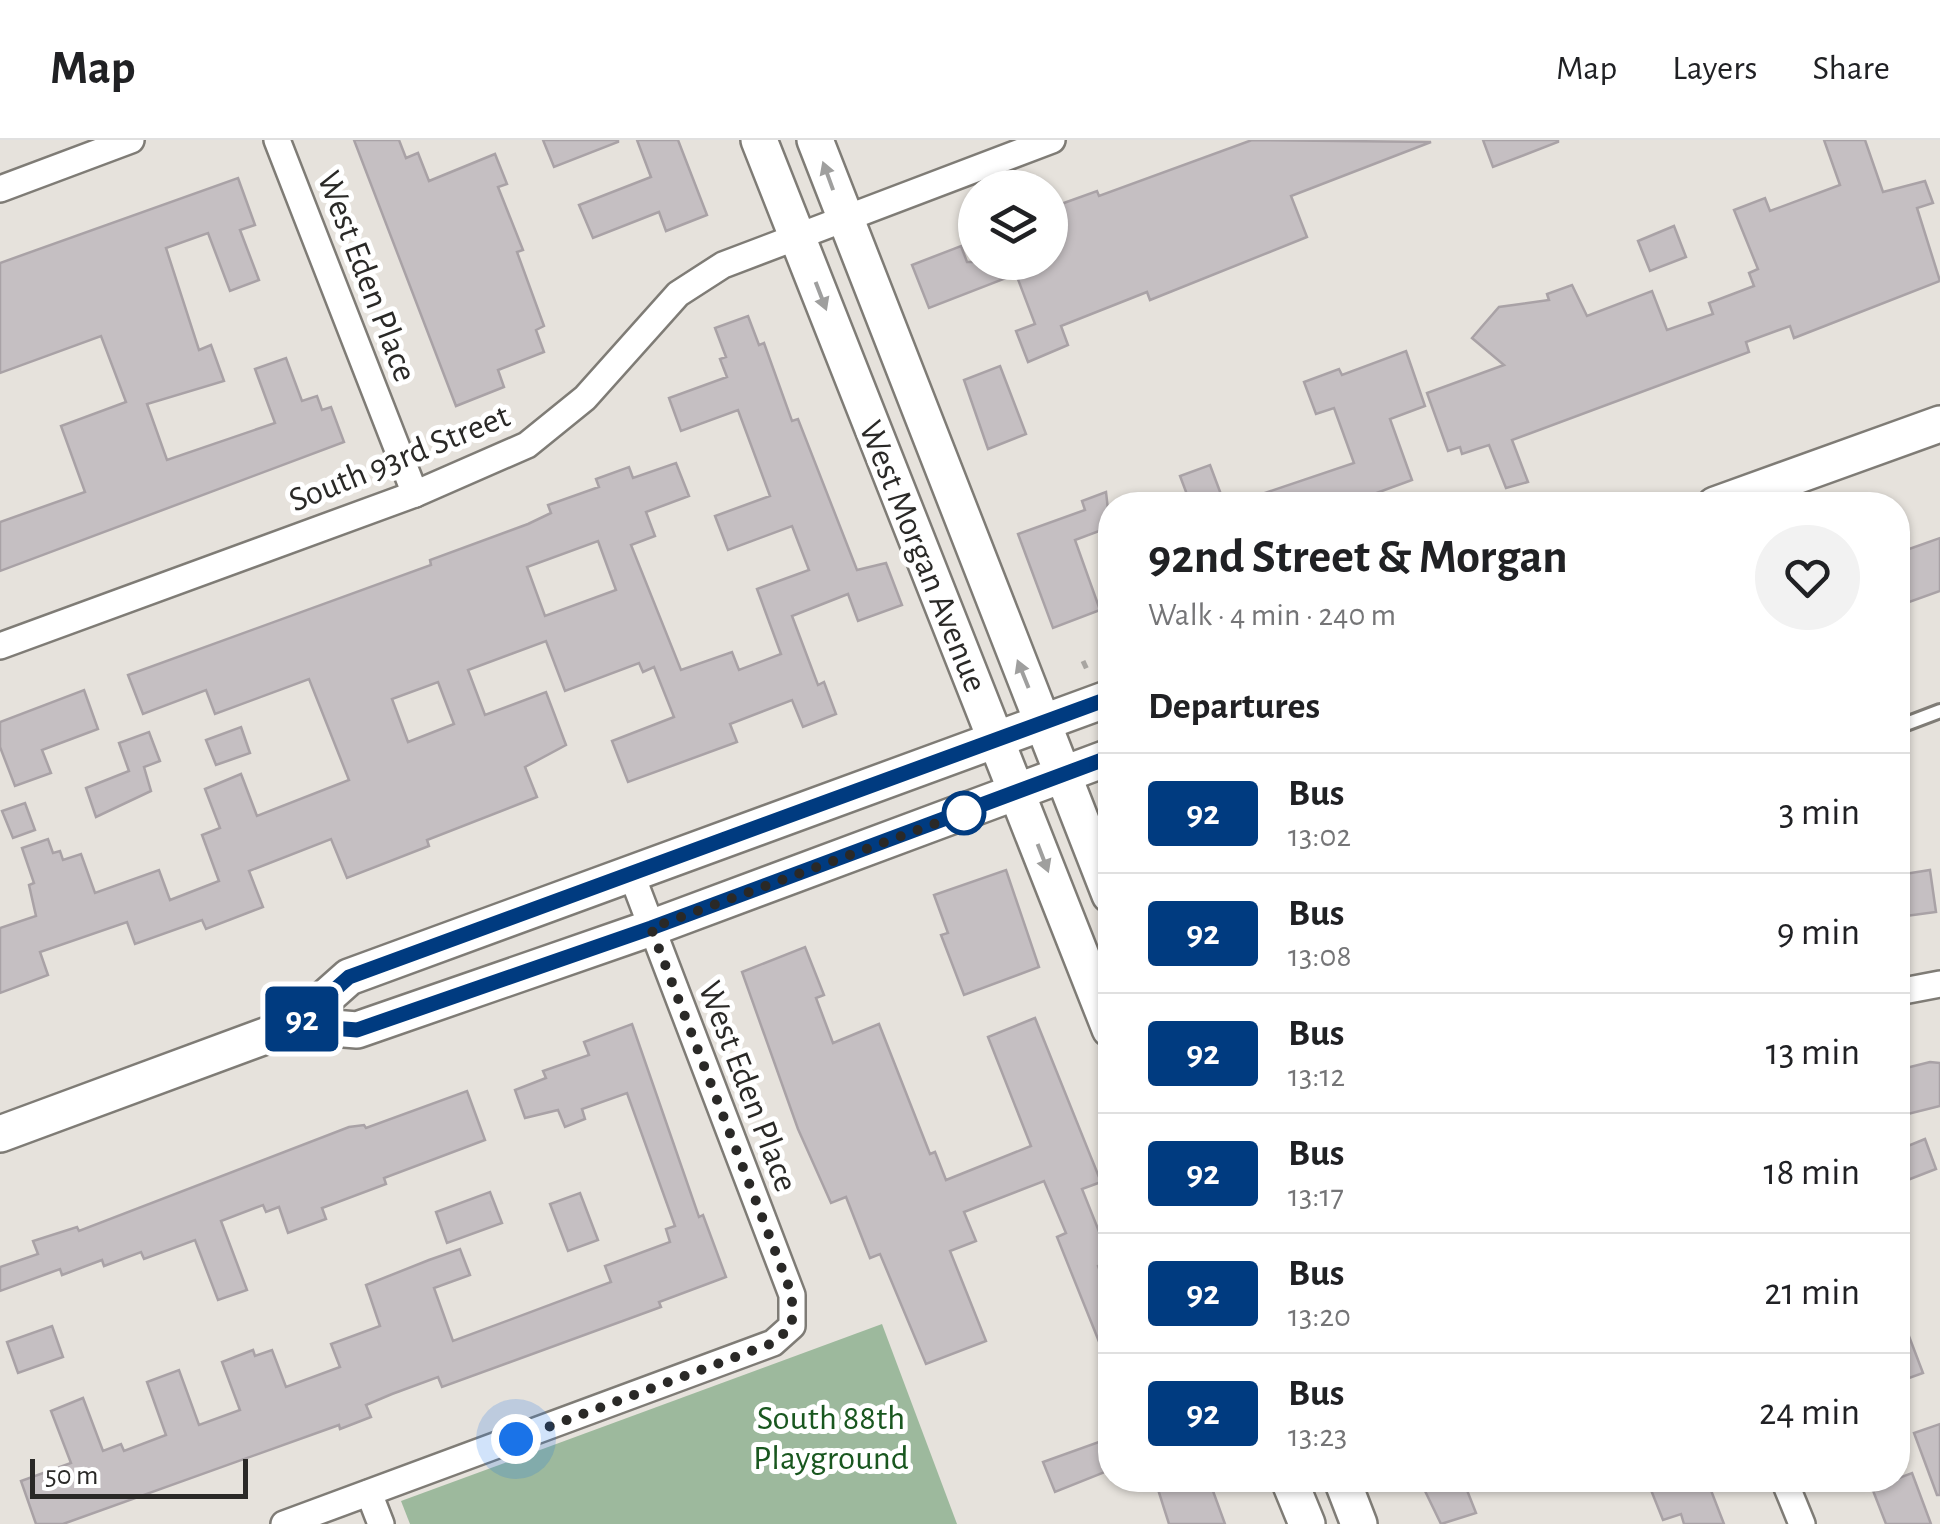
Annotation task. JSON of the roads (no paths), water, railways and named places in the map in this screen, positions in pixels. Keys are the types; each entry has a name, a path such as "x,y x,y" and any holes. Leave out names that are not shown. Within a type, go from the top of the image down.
{"main road":[{"name":"West Morgan Avenue","path":"759,140 1018,794 1097,959"},
{"name":"West Morgan Avenue","path":"815,140 1098,864"},
{"path":"1751,492 1940,424"},
{"path":"920,550 966,533"},
{"path":"0,1134 295,1025 349,977 1098,702"},
{"path":"295,1025 357,1030 651,928 1098,762"},
{"path":"1294,1492 1307,1524"},
{"path":"1347,1492 1359,1524"}],"street":[{"path":"0,188 131,140"},
{"name":"West Eden Place","path":"277,140 416,494"},
{"name":"South 93rd Street","path":"0,646 416,494 527,445 585,398 678,294 723,265 843,216 1052,140"},
{"name":"West Eden Place","path":"370,1493 773,1343 792,1326 792,1295 631,873"},
{"path":"1910,990 1940,984"},
{"path":"1789,1492 1802,1524"},
{"path":"284,1524 370,1493 382,1524"}],"lane":[{"path":"1910,722 1940,711"}],"park label":[{"name":"South 88th Playground","path":"831,1437"}]}
